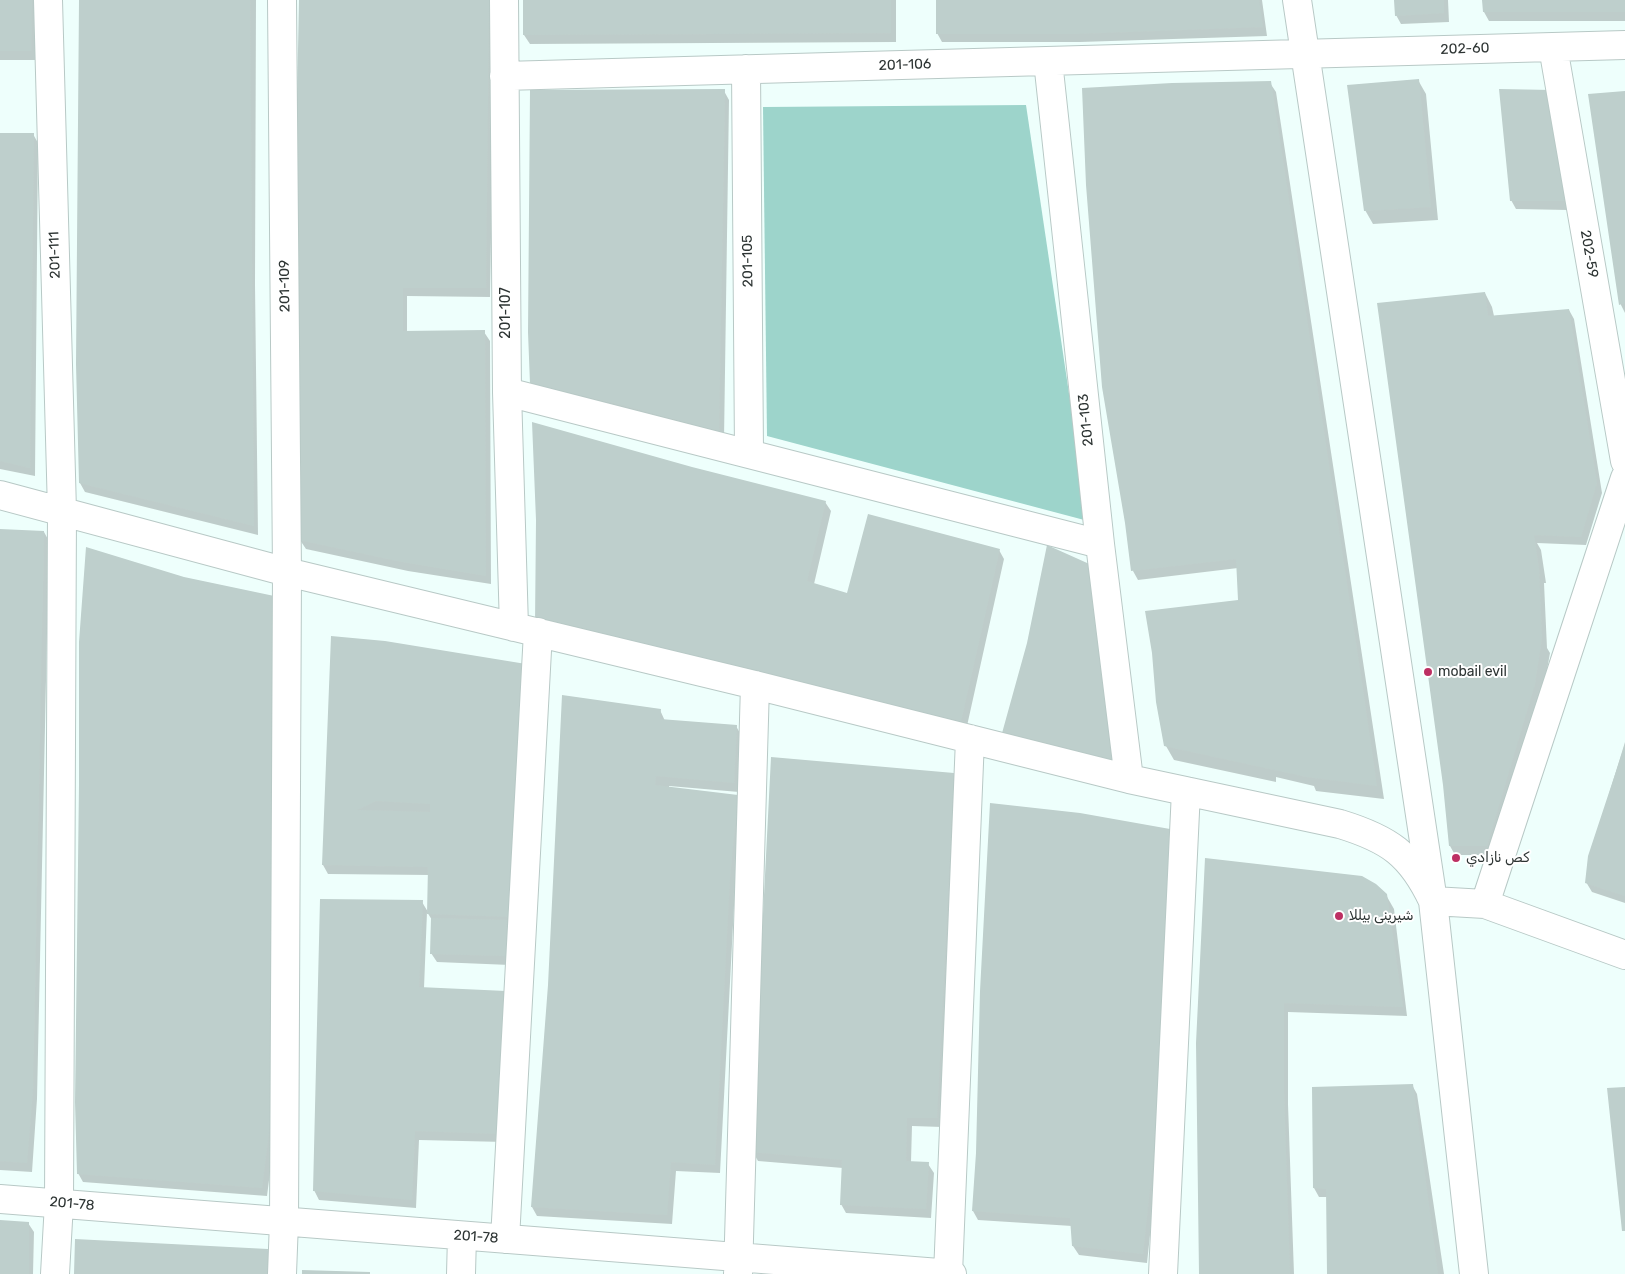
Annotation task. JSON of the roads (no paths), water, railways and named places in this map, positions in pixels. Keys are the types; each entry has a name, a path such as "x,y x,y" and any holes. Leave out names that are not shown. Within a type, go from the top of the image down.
{"street":[{"name":"201-111","path":"48,0 62,511 59,1203 55,1274"},
{"name":"201-109","path":"282,0 287,572 284,1222 282,1274"},
{"name":"201-107","path":"504,0 507,392 526,630 505,1239"},
{"path":"1297,0 1433,901 1474,1274"},
{"name":"202-60","path":"1305,53 1625,45"},
{"name":"202-59","path":"1552,47 1625,461"},
{"name":"201-106","path":"504,76 1305,53"},
{"name":"201-103","path":"1048,61 1100,544 1130,779"},
{"name":"201-105","path":"746,69 749,453"},
{"path":"507,392 1100,544"},
{"path":"1485,904 1625,478"},
{"path":"0,495 287,572 755,685 1130,779 1340,824 1390,844 1406,858 1421,876 1433,901"},
{"path":"738,1266 755,685"},
{"path":"948,1274 970,739"},
{"path":"1163,1274 1186,791"},
{"path":"1433,901 1485,904 1625,956"},
{"name":"201-78","path":"0,1199 505,1239 738,1266 952,1274"},
{"path":"462,1236 462,1274"}],"place":[{"name":"mobail evil","path":"1428,672"},
{"name":"كص نازادي","path":"1456,858"},
{"name":"شيرينی بیللا","path":"1339,916"}]}
